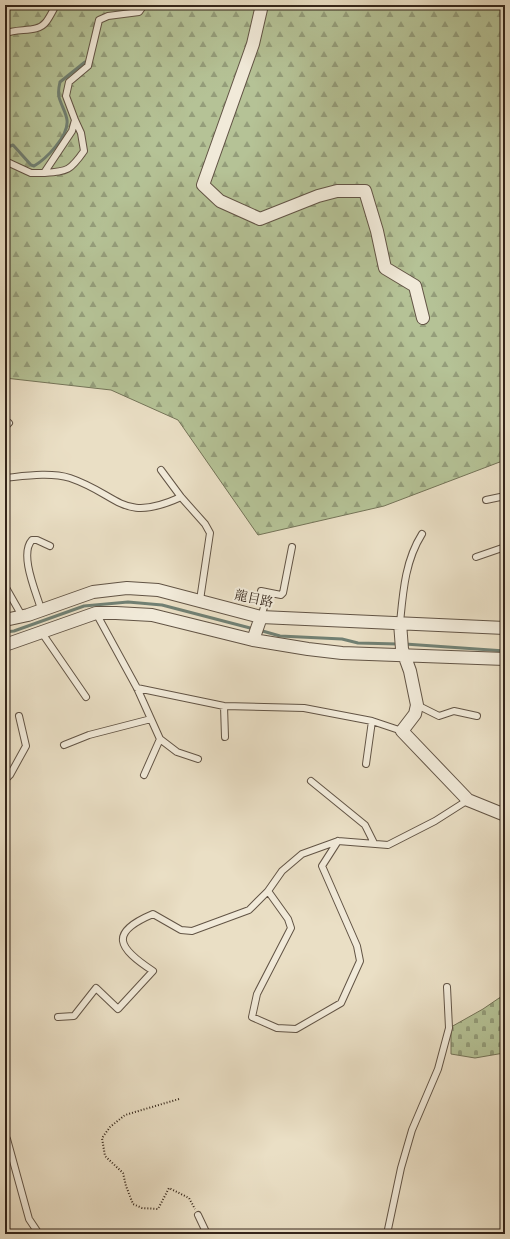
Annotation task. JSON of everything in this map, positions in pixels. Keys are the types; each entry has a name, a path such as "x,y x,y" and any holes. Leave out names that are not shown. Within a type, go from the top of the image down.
{"street":[{"path":"262,5 253,44 203,185 220,202 260,219 318,196 337,191 365,191 377,231 385,268 415,286 423,318"},
{"name":"龍目路","path":"5,620 31,622 94,603 127,588 158,590 200,600 260,620 400,627 505,628"},
{"name":"龍目路","path":"5,645 31,622 41,609 94,603 315,650 404,652 505,659"},
{"path":"253,638 260,620"},
{"path":"400,627 416,705 415,714 402,731 468,800 505,815"}],"lane":[{"path":"5,34 10,31 38,28 46,23 56,5"},
{"path":"5,160 31,174 58,172 73,167 84,151 80,133 66,96 70,82 88,66 99,20 108,16 139,12 144,5"},
{"path":"44,173 72,131 75,120"},
{"path":"161,470 181,497 205,524 210,533 200,600"},
{"path":"5,478 50,476 68,478 87,486 123,506 140,509 150,509 181,497"},
{"path":"486,500 505,496"},
{"path":"400,627 404,582 415,545 422,534"},
{"path":"41,609 28,562 28,546 32,540 37,540 50,546"},
{"path":"261,591 268,594 281,595 283,593 292,547"},
{"path":"476,556 505,547"},
{"path":"5,586 86,697"},
{"path":"260,620 268,594"},
{"path":"94,603 137,688 160,739 177,752 198,759"},
{"path":"137,688 224,706 304,708 372,721 402,731"},
{"path":"416,705 439,716 454,711 477,716"},
{"path":"224,706 225,737"},
{"path":"5,780 10,775 26,746 19,716"},
{"path":"64,745 89,736 151,719"},
{"path":"366,764 372,721"},
{"path":"144,775 160,739"},
{"path":"311,781 365,825 374,843"},
{"path":"58,1017 74,1016 96,988 118,1009 153,971 138,961 122,944 122,937 126,932 142,919 153,914 181,930 192,931 249,910 268,891 282,871 302,854 338,841 388,845 435,821 468,800"},
{"path":"268,891 288,919 291,928 257,994 252,1017 277,1028 296,1029 341,1003 360,961 357,946 322,866 338,841"},
{"path":"387,1234 401,1168 412,1130 438,1069 449,1028 447,986"},
{"path":"5,1139 7,1139 29,1219 39,1234"},
{"path":"198,1215 207,1234"}],"path":[{"path":"179,1099 125,1115 110,1126 102,1138 105,1156 123,1173 133,1204 142,1208 158,1209 169,1188 189,1198 198,1215"}],"green space":[{"path":"5,5 505,5 505,460 384,506 258,535 178,420 111,390 5,378"},
{"path":"505,994 505,1057 504,1053 475,1058 451,1054 451,1027 483,1009"}],"waterway":[{"path":"5,148 13,145 31,165 34,166 50,153 61,140 67,126 67,120 59,97 60,82 85,62"},
{"path":"5,632 14,631 84,606 128,602 162,605 254,629"},
{"path":"259,630 280,636 342,639 358,643 398,644"},
{"path":"405,644 505,651"}]}
